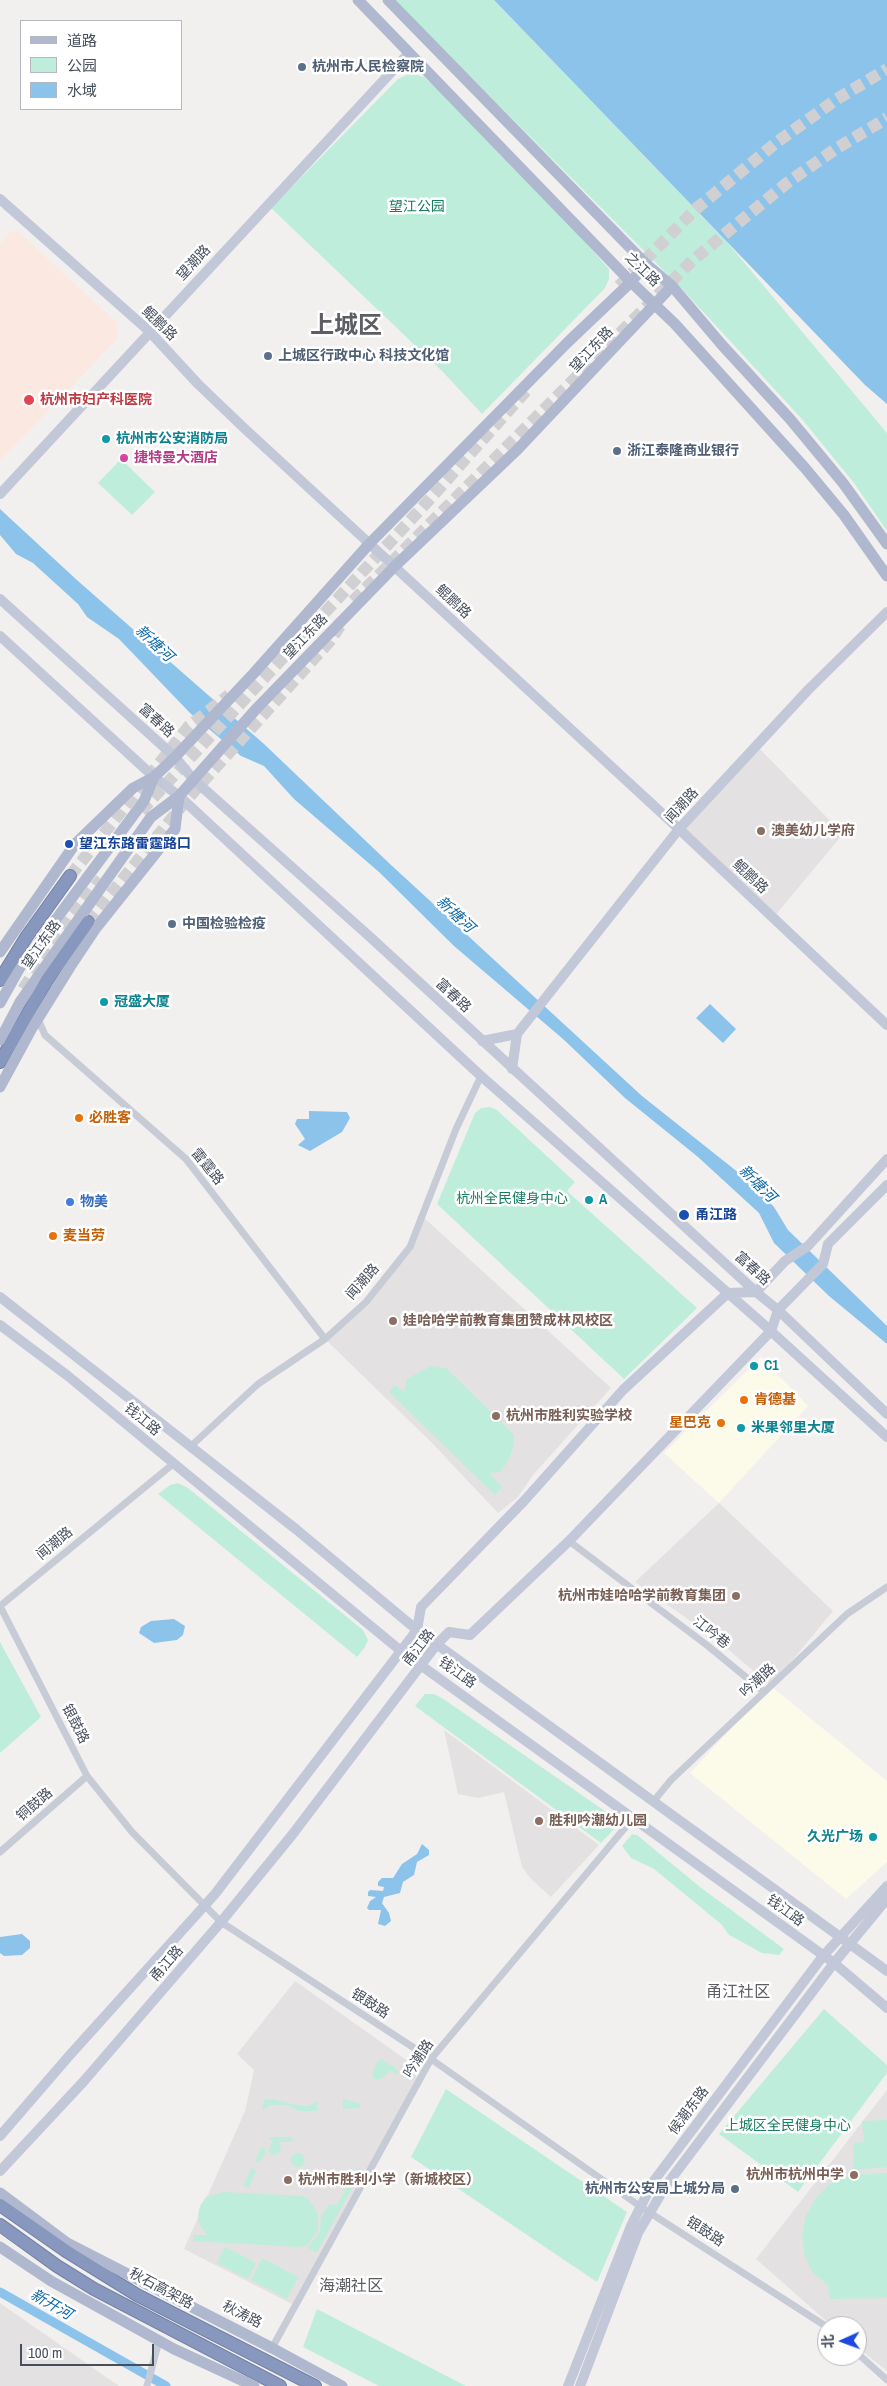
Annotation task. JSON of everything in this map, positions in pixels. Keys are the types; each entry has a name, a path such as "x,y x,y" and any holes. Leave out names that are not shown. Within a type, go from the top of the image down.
{"highway":[{"path":"0,980 27,936 70,876"},
{"path":"0,1062 47,980 88,922"},
{"name":"秋石高架路","path":"0,2205 66,2252 137,2295 315,2386"},
{"path":"0,2225 57,2266 94,2289 280,2386"}],"main road":[{"name":"之江路","path":"358,0 632,282 656,304 805,468 844,515 887,576"},
{"name":"之江路","path":"388,0 646,264 672,286 843,483 887,544"},
{"name":"望江东路","path":"0,1003 19,970 144,801 154,777 234,695 370,543 568,342 632,282 646,264"},
{"name":"望江东路","path":"0,1040 20,1002 151,817 178,796 257,709 395,566 517,450 672,286"},
{"path":"0,952 75,844 133,788 154,777"},
{"path":"0,1087 27,1037 96,928 175,829 178,796"},
{"name":"秋涛路","path":"0,2193 67,2243 342,2386"},
{"path":"0,2247 51,2281 159,2341 254,2386"}],"street":[{"name":"望潮路","path":"1,492 409,53"},
{"name":"鲲鹏路","path":"0,199 149,331 198,384 679,829 887,1025"},
{"name":"富春路","path":"0,599 175,757 193,779 362,930 756,1292 778,1310 887,1414"},
{"name":"闻潮路","path":"517,1034 679,829 808,690 887,612"},
{"path":"0,636 154,777 178,796 481,1076 771,1331 887,1437"},
{"name":"雷霆路","path":"38,1019 45,1035 186,1159 325,1339"},
{"path":"482,1041 517,1034 512,1069"},
{"path":"27,1037 45,1035"},
{"name":"闻潮路","path":"190,1447 258,1384 325,1339 366,1302 410,1246 456,1128 481,1076"},
{"path":"728,1293 756,1292 785,1262 808,1246 887,1159"},
{"name":"甬江路","path":"0,2171 84,2081 221,1922 292,1835 423,1665 437,1644 449,1632 470,1635 569,1541 771,1331 778,1310 823,1264 828,1244 887,1185"},
{"name":"甬江路","path":"0,2136 69,2056 204,1907 417,1630 420,1607 524,1501 623,1390 728,1293"},
{"name":"钱江路","path":"0,1297 297,1530 417,1630 653,1802 841,1935 887,1971"},
{"name":"钱江路","path":"0,1325 68,1376 402,1650 834,1963 887,2008"},
{"name":"闻潮路","path":"0,1606 173,1464"},
{"name":"江吟巷","path":"569,1541 708,1646 764,1692"},
{"name":"吟潮路","path":"653,1802 671,1780 847,1614 887,1587"},
{"name":"银鼓路","path":"0,1606 87,1776 132,1832 204,1907 221,1922 431,2059 641,2207 817,2320"},
{"name":"铜鼓路","path":"0,1852 87,1776"},
{"name":"吟潮路","path":"272,2348 431,2059 634,1817"},
{"name":"候潮东路","path":"568,2386 631,2226 653,2182 823,1956 887,1886"},
{"name":"候潮东路","path":"580,2386 638,2233 666,2187 834,1963 852,1944 887,1899"},
{"path":"147,2386 159,2341"},
{"path":"867,2362 887,2380"}],"shaded area":[{"name":"杭州市妇产科医院","path":"10,232 19,232 117,323 117,339 0,461 0,244"},
{"name":"澳美幼儿学府","path":"756,745 843,834 773,918 679,829"},
{"name":"杭州市胜利实验学校","path":"422,1216 611,1388 533,1475 518,1497 498,1513 432,1443 325,1339 366,1302 410,1247"},
{"path":"761,1357 808,1406 719,1503 664,1453"},
{"name":"杭州市娃哈哈学前教育集团","path":"719,1503 833,1611 771,1686 716,1639 635,1582"},
{"name":"久光广场","path":"771,1686 887,1781 887,1862 846,1899 690,1773"},
{"name":"胜利吟潮幼儿园","path":"444,1730 599,1845 551,1897 531,1879 522,1867 504,1792 478,1798 458,1794"},
{"name":"杭州市胜利小学（新城校区）","path":"295,1981 412,2064 417,2078 292,2304 184,2249 245,2111 254,2070 237,2054"},
{"name":"杭州市杭州中学","path":"887,2090 887,2371 867,2355 867,2316 821,2316 756,2259"},
{"path":"0,2303 119,2386 0,2386"}],"green space":[{"path":"394,0 494,0 727,242 887,433 887,531 854,483 801,418 682,289"},
{"name":"望江公园","path":"411,73 424,77 493,139 609,269 609,279 605,288 482,414 443,372 271,208 398,79"},
{"path":"121,459 155,492 132,515 98,483"},
{"name":"杭州全民健身中心","path":"490,1107 497,1110 575,1182 567,1191 697,1308 624,1379 437,1204 475,1113 481,1108"},
{"path":"431,1366 446,1368 514,1435 513,1447 508,1461 500,1472 489,1473 502,1487 495,1495 389,1392 395,1385 404,1392 407,1379"},
{"path":"178,1483 188,1488 363,1630 368,1640 357,1657 158,1494 170,1485"},
{"path":"0,1642 41,1717 0,1753"},
{"path":"425,1694 434,1694 442,1698 615,1818 617,1826 601,1843 415,1706"},
{"path":"632,1834 637,1835 700,1887 784,1949 779,1955 762,1953 729,1935 721,1924 654,1869 631,1858 622,1846"},
{"name":"上城区全民健身中心","path":"824,2009 887,2065 887,2073 798,2192 719,2134"},
{"path":"381,2059 398,2070 397,2074 390,2071 381,2079 374,2079 372,2074 377,2062"},
{"path":"446,2089 627,2212 597,2282 411,2157"},
{"path":"272,2099 301,2106 309,2106 317,2101 317,2111 299,2111 287,2105 270,2105 262,2110 264,2100"},
{"path":"343,2099 360,2103 360,2108 343,2109"},
{"path":"887,2120 887,2167 854,2170 853,2143 864,2142 862,2121"},
{"path":"271,2137 292,2137 293,2142 279,2142 281,2151 273,2155 268,2151 273,2141 269,2139"},
{"path":"262,2146 265,2149 265,2155 259,2162 255,2160"},
{"path":"295,2153 301,2153 305,2160 301,2167 295,2167 291,2163 291,2157"},
{"path":"252,2167 256,2172 248,2188 243,2185"},
{"path":"358,2167 362,2170 317,2252 313,2251 308,2247 320,2232 321,2216 330,2204 337,2205"},
{"path":"887,2173 887,2298 830,2299 828,2285 813,2273 805,2256 802,2238 805,2218 814,2201 829,2184 851,2175"},
{"path":"223,2192 301,2196 308,2199 318,2213 318,2231 307,2245 299,2247 193,2241 193,2235 207,2235 199,2224 200,2206 206,2197"},
{"path":"225,2247 256,2263 248,2279 217,2263"},
{"path":"262,2258 298,2277 287,2299 251,2280"},
{"path":"317,2309 466,2386 379,2386 303,2347"}],"water":[{"path":"494,0 887,0 887,404 865,385"},
{"path":"0,509 78,581 264,744 390,864 642,1096 754,1185 774,1207 788,1230 887,1326 887,1344 829,1296 774,1243 759,1213 698,1157 625,1098 563,1039 454,946 379,872 294,799 264,766 241,756 190,713 119,639 87,617 78,604 33,563 16,554 0,535"},
{"path":"710,1004 736,1029 723,1043 696,1018"},
{"path":"309,1111 347,1112 350,1118 342,1132 310,1151 298,1145 305,1139 295,1124 297,1119 309,1119"},
{"path":"174,1619 185,1626 183,1635 177,1640 154,1643 139,1633 141,1627 151,1621"},
{"path":"422,1844 429,1850 429,1855 417,1862 414,1875 403,1882 400,1893 384,1897 382,1903 389,1913 391,1921 385,1926 378,1924 381,1910 369,1910 367,1908 370,1901 376,1897 368,1896 368,1892 370,1890 383,1891 384,1887 378,1886 378,1882 382,1878 393,1878 402,1864 417,1854"},
{"path":"22,1934 30,1941 30,1948 22,1955 4,1956 0,1953 0,1937"}],"waterway":[{"name":"新开河","path":"0,2292 166,2386"}],"tunnel":[{"path":"619,286 697,208 777,142 837,99 887,69"},
{"path":"353,601 693,260 787,183 834,150 887,118"},
{"path":"141,811 429,500 526,391"},
{"path":"88,922 189,797 330,641 340,626"},
{"path":"70,876 189,726 229,695"},
{"path":"23,989 71,917 101,879"}],"place":[{"name":"杭州市人民检察院","path":"302,67"},
{"name":"上城区行政中心 科技文化馆","path":"268,356"},
{"name":"杭州市妇产科医院","path":"29,400"},
{"name":"杭州市公安消防局","path":"106,439"},
{"name":"浙江泰隆商业银行","path":"617,451"},
{"name":"捷特曼大酒店","path":"124,458"},
{"name":"澳美幼儿学府","path":"761,831"},
{"name":"望江东路雷霆路口","path":"69,844"},
{"name":"中国检验检疫","path":"172,924"},
{"name":"冠盛大厦","path":"104,1002"},
{"name":"必胜客","path":"79,1118"},
{"name":"A","path":"589,1200"},
{"name":"物美","path":"70,1202"},
{"name":"甬江路","path":"684,1215"},
{"name":"麦当劳","path":"53,1236"},
{"name":"娃哈哈学前教育集团赞成林风校区","path":"393,1321"},
{"name":"C1","path":"754,1366"},
{"name":"肯德基","path":"744,1400"},
{"name":"杭州市胜利实验学校","path":"496,1416"},
{"name":"星巴克","path":"721,1423"},
{"name":"米果邻里大厦","path":"741,1428"},
{"name":"杭州市娃哈哈学前教育集团","path":"736,1596"},
{"name":"胜利吟潮幼儿园","path":"539,1821"},
{"name":"久光广场","path":"873,1837"},
{"name":"杭州市杭州中学","path":"854,2175"},
{"name":"杭州市胜利小学（新城校区）","path":"288,2180"},
{"name":"杭州市公安局上城分局","path":"735,2189"}],"district":[{"name":"上城区","path":"346,327"},
{"name":"甬江社区","path":"738,1993"},
{"name":"海潮社区","path":"351,2287"}],"water label":[{"name":"新塘河","path":"154,644"},
{"name":"新塘河","path":"455,915"},
{"name":"新塘河","path":"757,1184"}]}
